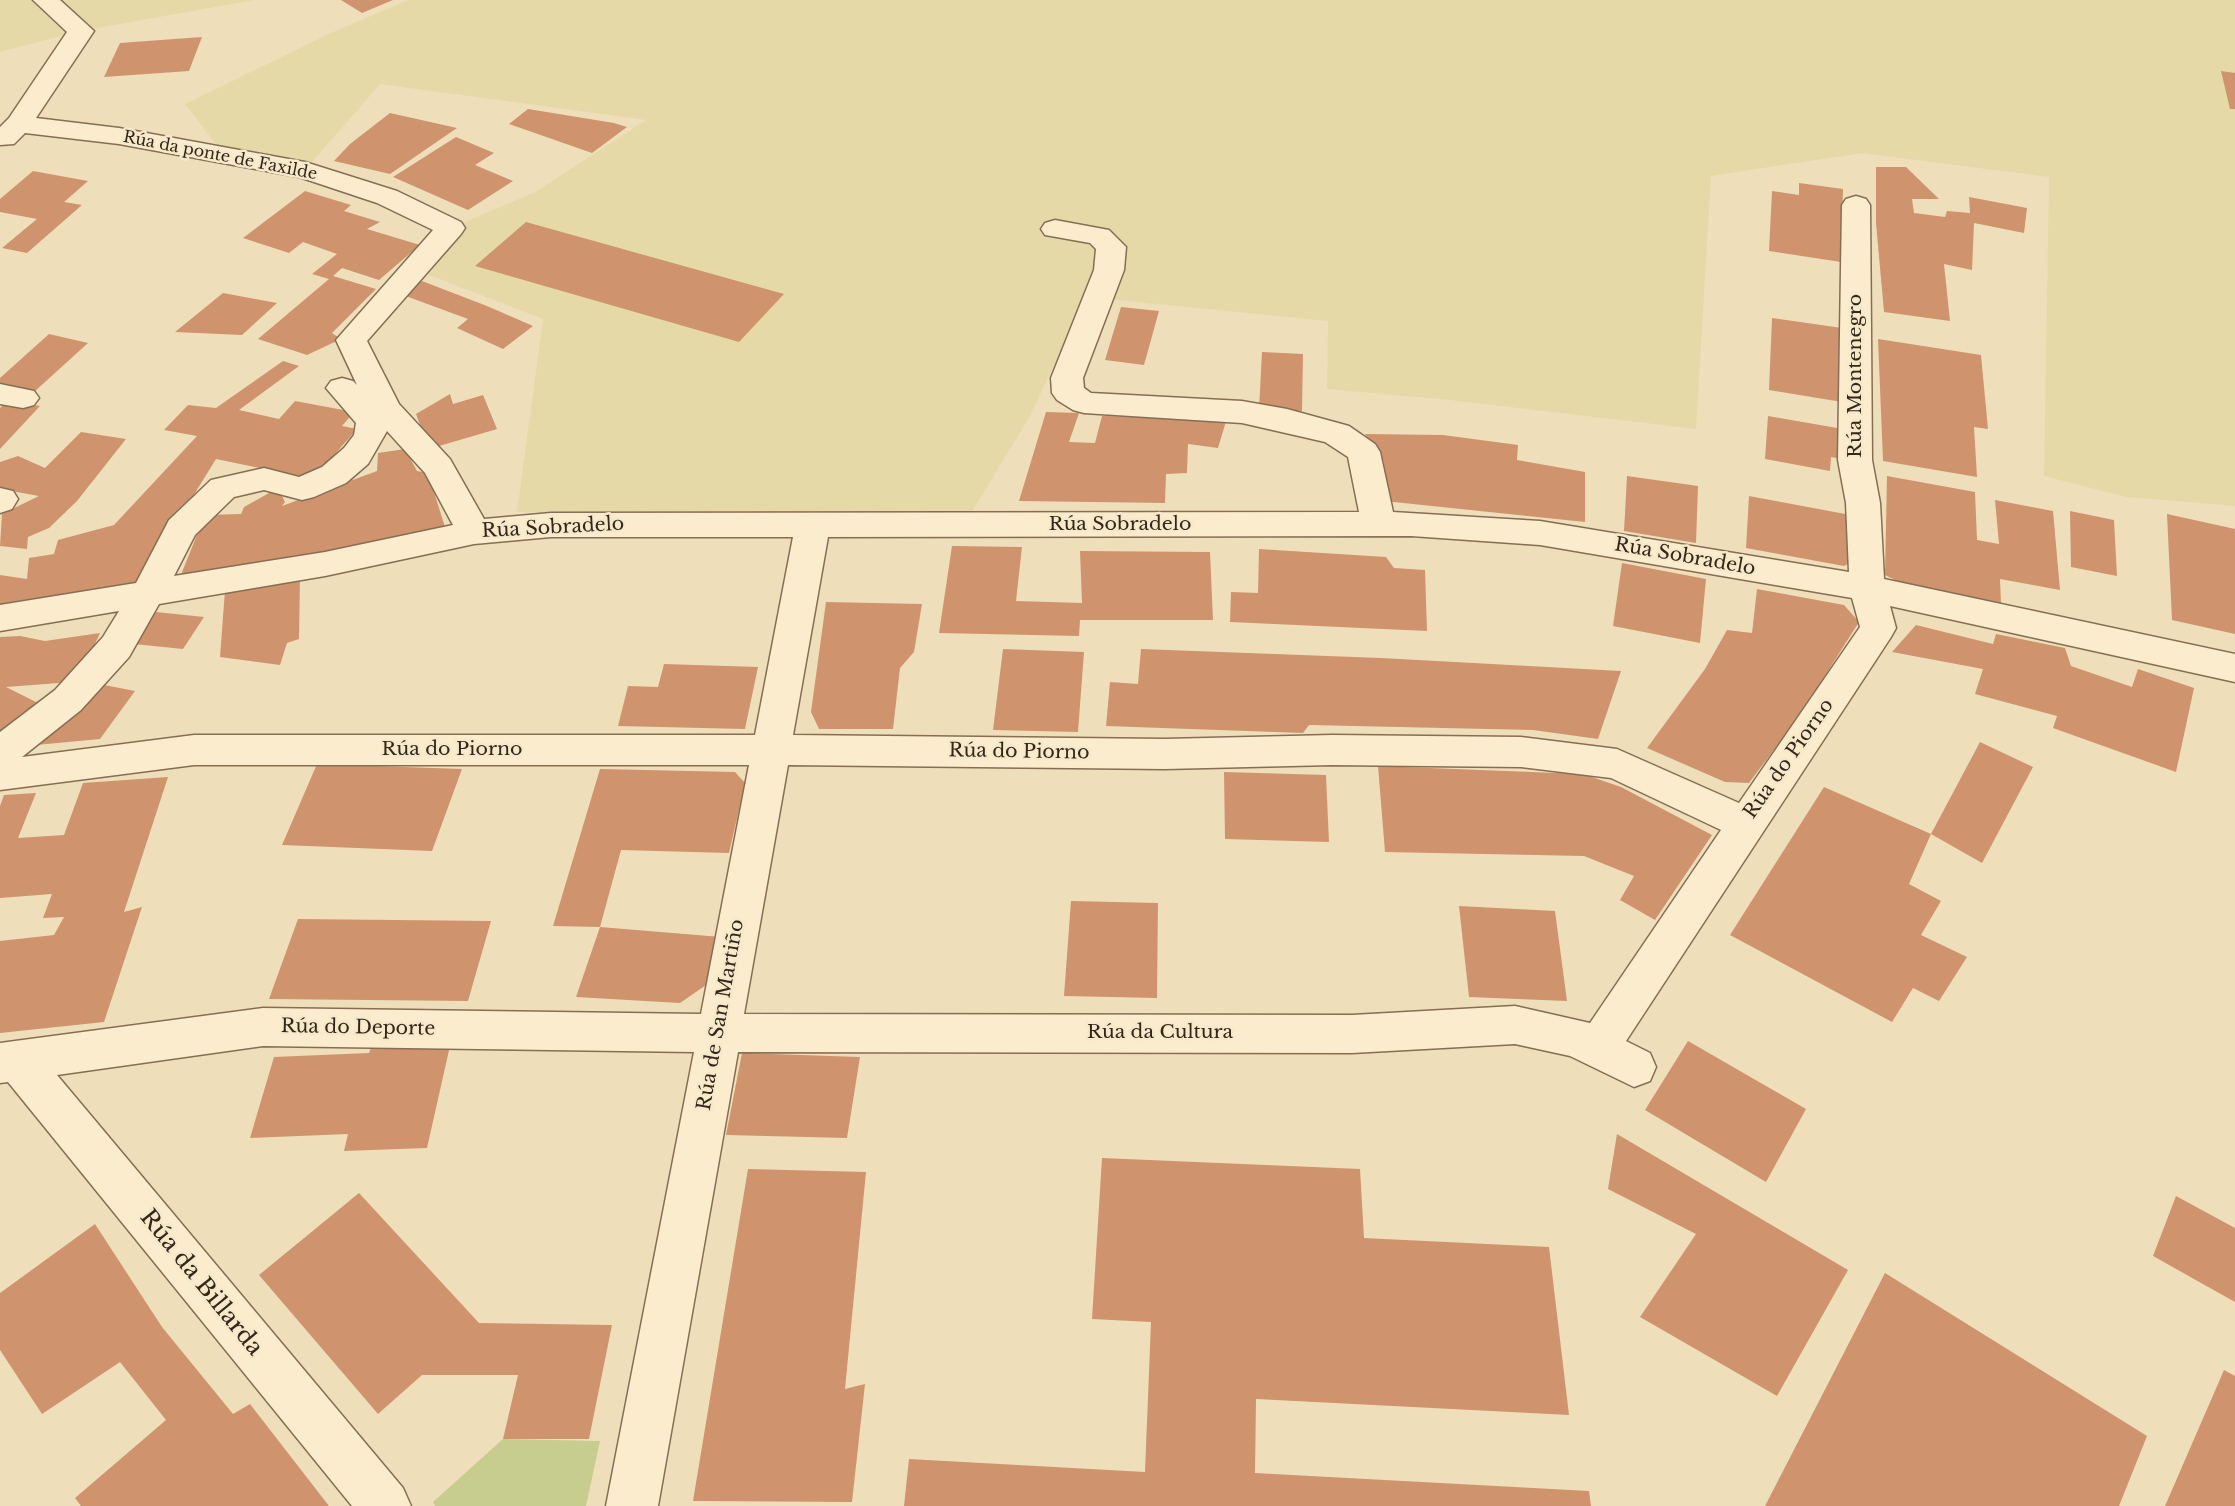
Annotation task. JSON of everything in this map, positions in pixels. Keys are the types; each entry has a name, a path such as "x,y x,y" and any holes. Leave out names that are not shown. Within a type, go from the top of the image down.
{"street":[{"name":"Rúa da ponte de Faxilde","path":"9,133 81,31 45,0"},
{"name":"Rúa da ponte de Faxilde","path":"9,133 119,136 305,170 387,197 451,228 351,340 385,409 438,467 474,531"},
{"name":"Rúa Montenegro","path":"1856,205 1855,460 1863,503 1867,588"},
{"path":"1055,229 1099,236 1111,247 1109,270 1067,378 1068,393 1084,402 1242,412 1287,420 1337,434 1363,452 1379,524"},
{"path":"0,753 68,700 116,648 181,528 223,488 264,479 302,489 334,475 356,456 370,436 372,421 342,388"},
{"name":"Rúa Sobradelo","path":"0,618 149,591 325,564 474,531 551,524 1379,524 1540,533 1867,588 2235,668"},
{"name":"Rúa de San Martiño","path":"632,1506 813,524"},
{"name":"Rúa do Piorno","path":"0,775 194,750 770,750 1165,754 1332,750 1521,751 1616,764 1748,825 1878,628 1867,588"},
{"name":"Rúa da Cultura","path":"718,1032 1352,1034 1515,1025 1578,1038 1616,1057 1748,825"},
{"name":"Rúa do Deporte","path":"9,1062 263,1027 718,1032"},
{"name":"Rúa da Billarda","path":"9,1062 385,1506"}],"shaded area":[{"path":"0,0 254,0 81,31 0,52"},
{"path":"408,0 2235,0 2235,506 2126,497 2044,476 2049,177 1862,153 1711,176 1696,429 1450,400 1327,389 1328,321 1086,297 1030,416 964,525 517,512 543,319 414,269 451,228 535,192 646,120 380,84 305,170 226,157 185,104 333,32"}],"green space":[{"path":"503,1439 600,1441 586,1506 435,1506 433,1502"}],"building":[{"path":"341,0 393,0 362,13"},
{"path":"202,37 189,71 104,77 120,43"},
{"path":"2221,71 2235,73 2235,109 2230,109"},
{"path":"528,109 627,127 592,153 509,124"},
{"path":"390,113 457,128 390,174 334,161 350,144"},
{"path":"456,137 494,153 475,165 513,181 468,210 393,177"},
{"path":"1876,167 1906,167 1939,199 1912,199 1914,213 1945,217 1947,211 1970,213 1969,197 2027,208 2024,233 1974,223 1972,270 1944,264 1950,321 1884,312 1876,223"},
{"path":"33,171 88,181 64,202 82,205 27,253 2,248 37,219 0,212 0,199"},
{"path":"1799,183 1843,189 1841,262 1769,251 1772,191 1799,195"},
{"path":"305,191 351,205 344,211 380,222 367,229 420,245 379,280 342,268 333,276 376,289 332,333 341,339 307,355 258,339 329,279 312,274 337,254 303,242 289,253 243,238"},
{"path":"526,222 784,294 739,342 475,266"},
{"path":"422,281 533,326 503,349 457,328 468,319 403,295"},
{"path":"223,293 277,303 242,335 175,332"},
{"path":"1121,307 1159,311 1144,365 1105,360"},
{"path":"1772,318 1842,328 1842,402 1769,390"},
{"path":"49,334 88,343 34,392 0,385 0,378"},
{"path":"1878,339 1981,355 1988,429 1974,427 1977,477 1883,461"},
{"path":"1262,352 1303,354 1302,411 1259,409"},
{"path":"283,361 299,366 239,410 279,419 295,401 354,412 342,426 357,429 313,479 216,459 140,582 0,611 0,575 27,579 29,558 54,554 58,540 114,525 197,436 164,430 188,405 216,408"},
{"path":"450,394 453,404 483,395 497,429 429,449 416,414"},
{"path":"7,401 40,406 0,449 0,408"},
{"path":"1046,412 1079,413 1069,442 1095,443 1102,416 1227,418 1218,448 1188,444 1187,473 1166,474 1165,503 1019,501"},
{"path":"1768,416 1843,429 1843,459 1831,457 1830,471 1765,459"},
{"path":"81,432 126,439 77,501 49,528 28,537 27,549 0,546 2,514 39,496 0,489 0,462 18,456 45,468"},
{"path":"1365,434 1443,435 1518,445 1517,460 1585,472 1585,522 1384,501 1384,462"},
{"path":"405,449 417,471 428,473 445,527 178,582 205,515 241,514 244,507 278,488 285,502 282,506 377,471 378,453"},
{"path":"1627,476 1698,486 1696,543 1624,531"},
{"path":"1887,476 1975,492 1977,540 1999,544 1995,500 2053,511 2060,590 2000,579 2001,604 1903,584 1885,575"},
{"path":"1749,496 1856,516 1854,561 1844,566 1746,548"},
{"path":"2070,511 2114,520 2117,576 2071,567"},
{"path":"2167,514 2235,529 2235,634 2172,620"},
{"path":"952,546 1022,547 1016,601 1082,603 1080,551 1210,552 1213,620 1080,620 1079,636 939,633"},
{"path":"1259,549 1386,557 1394,568 1425,570 1427,631 1230,622 1231,592 1258,593"},
{"path":"1622,563 1706,579 1700,643 1613,626"},
{"path":"300,575 299,639 287,643 280,665 220,657 225,590"},
{"path":"1757,589 1844,605 1859,622 1800,715 1749,783 1725,782 1647,748 1705,669 1727,630 1752,633"},
{"path":"826,602 922,604 914,652 900,668 893,729 819,729 811,712"},
{"path":"156,612 204,617 183,649 134,644"},
{"path":"1916,625 1993,644 1996,634 2065,648 2071,666 2132,687 2138,669 2194,688 2176,772 2053,728 2057,716 1975,694 1983,669 1892,652"},
{"path":"100,633 85,666 72,682 6,687 36,702 55,692 0,748 0,637 20,636 45,641"},
{"path":"1003,649 1084,652 1078,732 993,730"},
{"path":"1141,649 1621,671 1598,739 1533,730 1309,725 1303,733 1106,726 1110,682 1138,684"},
{"path":"664,664 758,667 745,729 618,726 628,686 658,687"},
{"path":"94,683 135,691 100,739 36,745"},
{"path":"1980,742 2033,767 1982,863 1931,834"},
{"path":"317,764 462,769 432,851 282,845"},
{"path":"1378,766 1583,774 1621,787 1712,835 1655,920 1620,900 1634,876 1584,856 1385,852"},
{"path":"600,769 735,772 745,783 729,853 621,850 600,927 553,926"},
{"path":"1224,772 1326,775 1329,842 1225,839"},
{"path":"168,777 124,912 142,907 104,1022 0,1033 0,941 54,935 64,917 43,918 52,894 0,898 0,806 4,795 36,793 18,838 64,835 83,783"},
{"path":"1824,787 1931,834 1909,884 1941,901 1921,935 1967,957 1939,1001 1913,988 1892,1022 1730,935"},
{"path":"1071,901 1158,903 1157,998 1064,996"},
{"path":"1459,906 1555,911 1567,1001 1469,997"},
{"path":"298,919 491,921 468,1001 269,999"},
{"path":"600,927 721,937 709,983 680,1003 576,997"},
{"path":"452,1037 427,1148 344,1151 348,1134 250,1138 274,1057 369,1053 374,1040"},
{"path":"1688,1041 1806,1109 1766,1182 1645,1110"},
{"path":"742,1053 860,1057 847,1138 726,1135"},
{"path":"1617,1134 1848,1270 1777,1396 1640,1317 1696,1234 1608,1189"},
{"path":"1102,1158 1360,1169 1364,1238 1549,1247 1569,1415 1256,1399 1255,1473 1589,1491 1591,1506 904,1506 909,1459 1145,1472 1151,1322 1092,1319"},
{"path":"748,1169 866,1172 845,1389 865,1384 852,1502 693,1501"},
{"path":"359,1193 479,1323 612,1325 589,1439 503,1439 518,1375 422,1375 378,1414 259,1275"},
{"path":"2176,1196 2235,1228 2235,1302 2153,1256"},
{"path":"95,1224 162,1327 233,1414 250,1404 329,1506 81,1506 75,1498 166,1420 120,1362 42,1414 0,1350 0,1293"},
{"path":"1885,1273 2147,1436 2119,1506 1765,1506"},
{"path":"2224,1370 2235,1376 2235,1506 2165,1506"}]}
